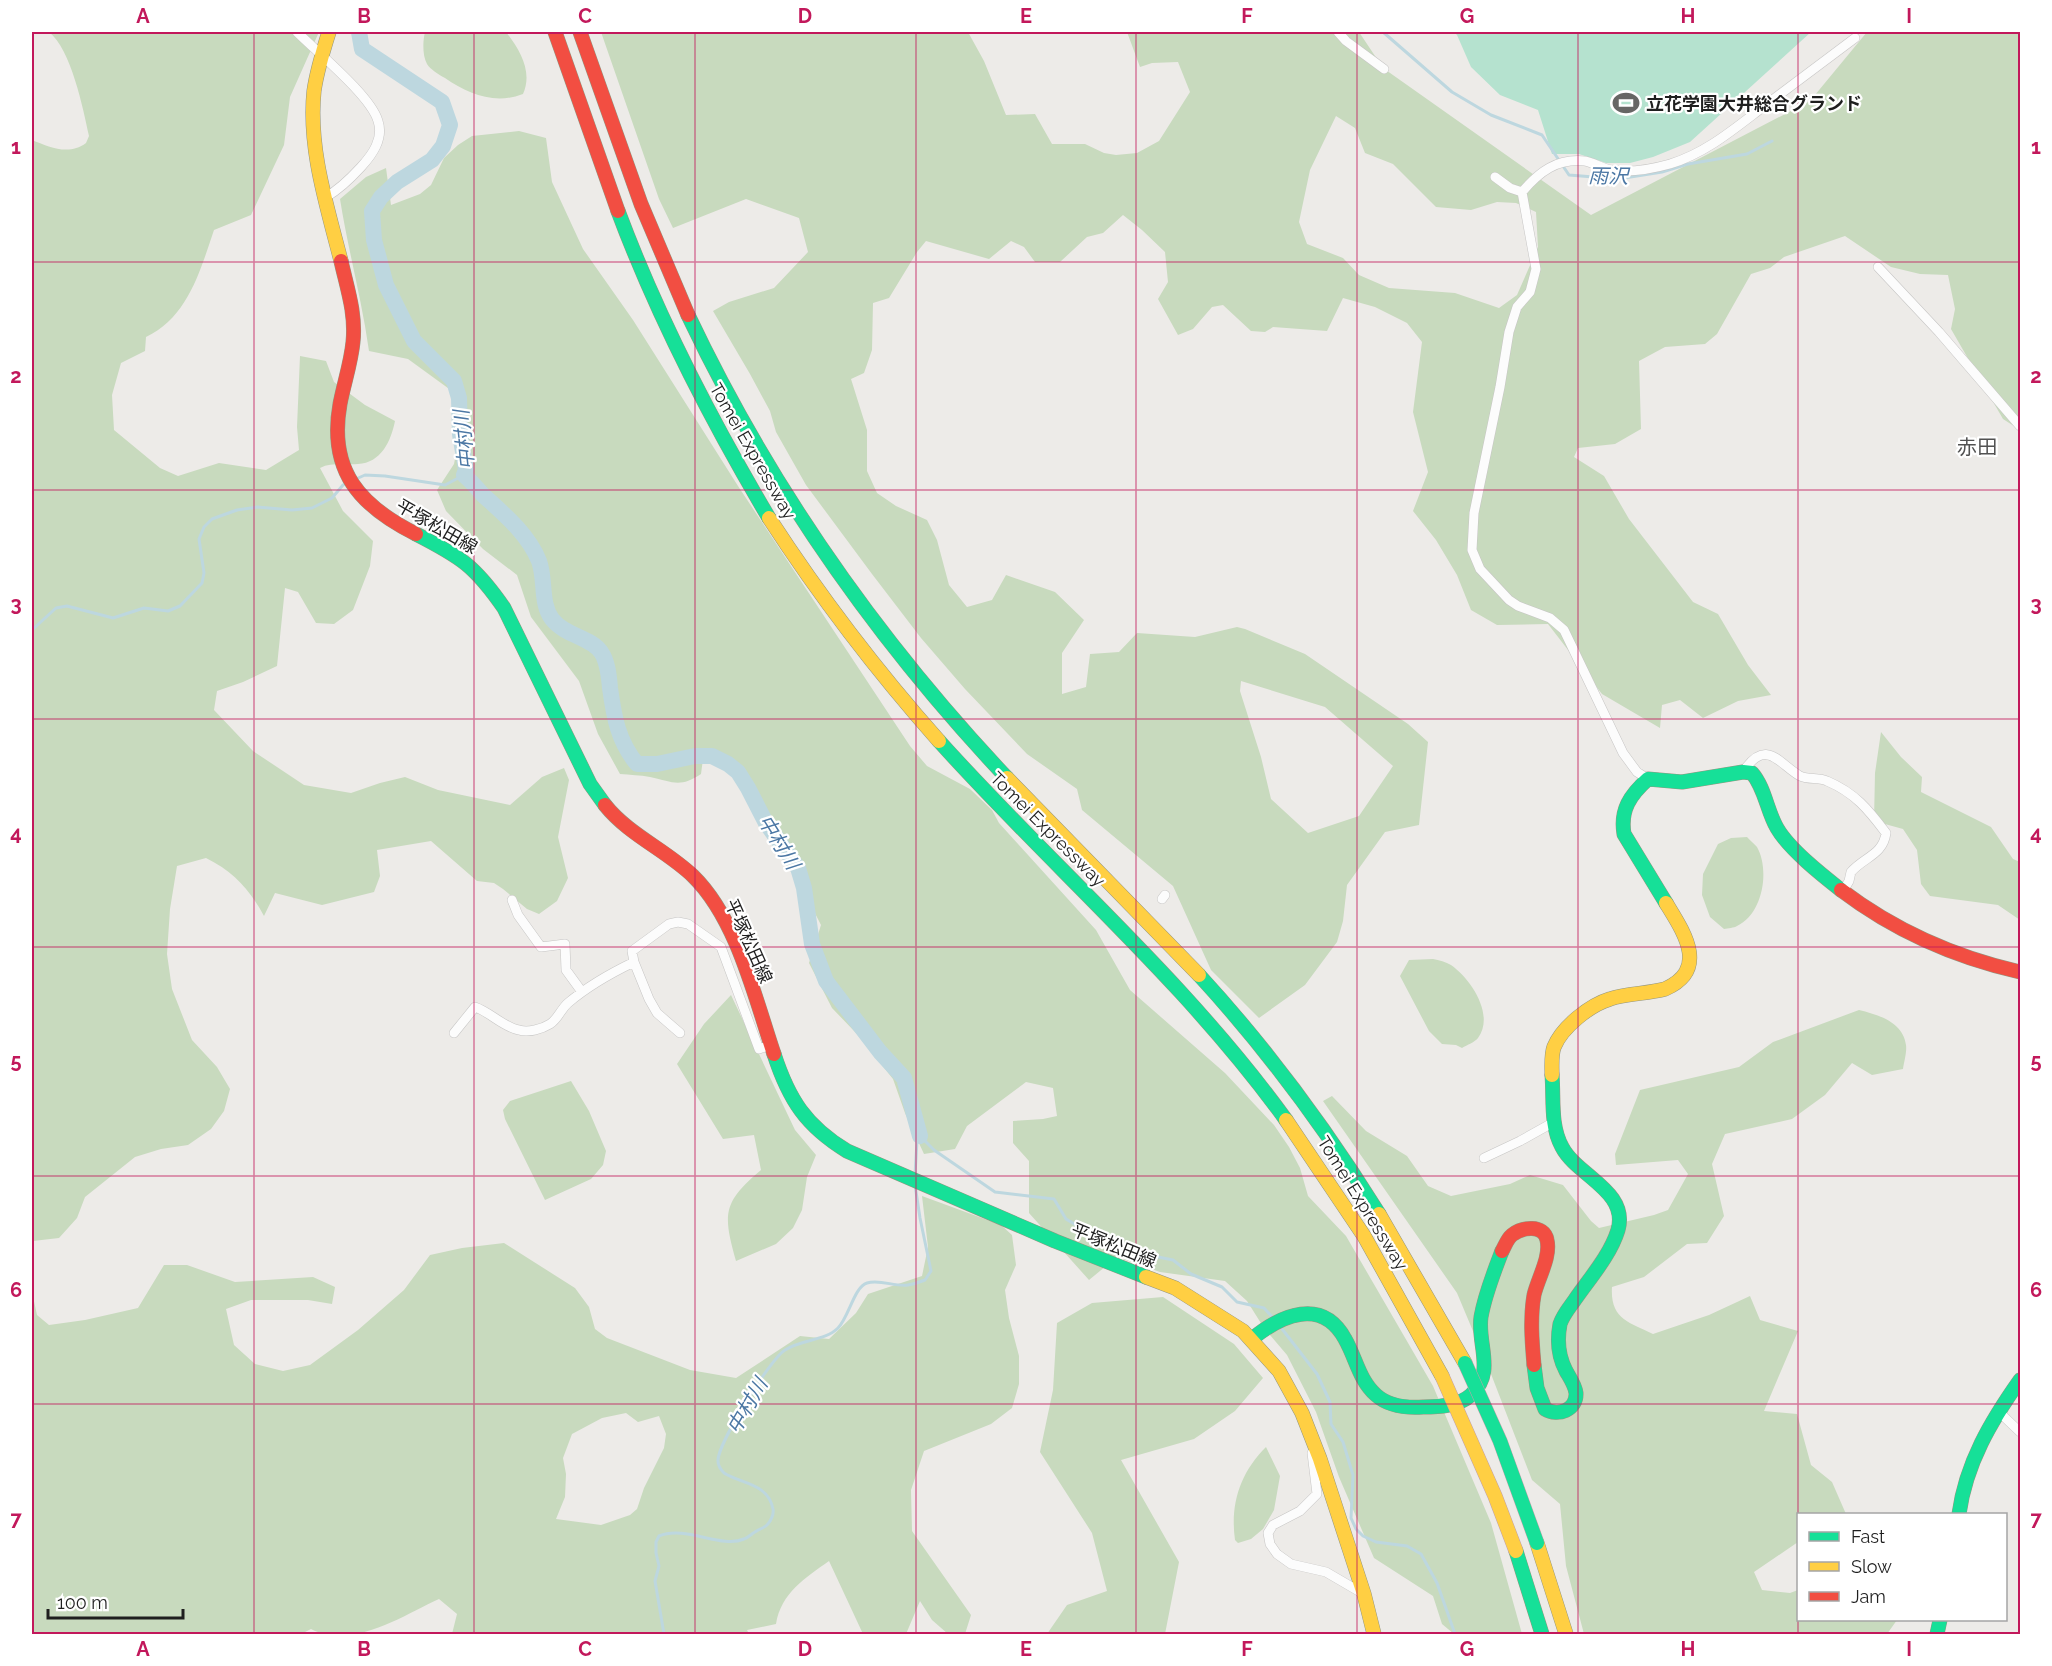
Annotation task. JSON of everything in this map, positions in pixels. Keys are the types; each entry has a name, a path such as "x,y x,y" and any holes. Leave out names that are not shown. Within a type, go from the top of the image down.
{"main road":[{"name":"平塚松田線","path":"329,32 320,55 312,110 315,155 354,319 351,353 338,412 337,442 347,475 362,497 380,514 442,546 475,569 504,608 590,784 608,810 625,826 684,867 704,888 738,952 792,1101 812,1126 847,1151 1055,1241 1175,1288 1254,1337 1279,1371 1302,1413 1320,1459 1364,1594 1374,1635"},
{"name":"Tomei Expressway","path":"555,32 643,274 680,358 716,428 777,531 860,648 904,702 956,761 1176,987 1249,1070 1347,1206 1396,1289 1442,1376 1495,1496 1516,1551 1542,1635"},
{"name":"Tomei Expressway","path":"580,32 622,156 688,314 738,414 819,547 871,619 959,726 1229,1007 1309,1107 1371,1198 1417,1274 1465,1363 1500,1441 1538,1543 1566,1635"},
{"path":"1254,1337 1298,1312 1327,1317 1336,1325 1369,1388 1383,1401 1413,1407 1438,1407 1461,1402 1471,1396 1484,1377 1486,1366 1481,1338 1481,1318 1497,1264 1509,1238 1526,1228 1534,1228 1542,1231 1547,1239 1534,1296 1531,1326 1539,1394 1545,1409 1551,1413 1567,1411 1573,1404 1576,1397 1574,1386 1561,1361 1557,1338 1559,1328 1562,1319 1614,1242 1621,1214 1609,1194 1567,1155 1562,1146 1554,1122 1554,1048 1581,1016 1603,1000 1670,987 1686,970 1689,962 1690,949 1686,936 1624,834 1622,816 1626,802 1648,779 1682,782 1752,772 1756,776 1771,819 1782,835 1842,893 1868,910 1942,950 1999,969 2020,972"},
{"path":"1959,1513 1964,1484 1998,1411 2020,1380"}],"street":[{"path":"297,32 367,100 379,122 379,140 373,154 340,189 326,197"},
{"path":"1338,32 1346,41 1384,69"},
{"path":"1522,192 1535,177 1553,165 1567,161 1586,162 1610,170 1631,170 1667,165 1693,156 1720,139 1855,38"},
{"path":"1495,177 1510,188 1522,192"},
{"path":"1522,192 1536,269 1530,292 1517,307 1509,332 1474,513 1473,550 1480,569 1509,600 1518,606 1550,618 1564,630 1623,753 1636,772 1648,779"},
{"path":"1878,267 1939,332 2020,426"},
{"path":"1743,772 1762,755 1775,756 1801,777 1825,779 1865,804 1886,832 1886,837 1879,851 1851,872 1842,893"},
{"path":"512,900 518,915 541,947 565,944 566,970 582,992"},
{"path":"680,1033 657,1013 634,962 632,951 669,924 678,922 688,924 721,947 759,1049 771,1045"},
{"path":"454,1033 475,1007 511,1028 522,1031 542,1027 556,1019 563,1008 602,977 634,962"},
{"path":"1484,1158 1520,1142 1554,1122"},
{"path":"1998,1411 2020,1432"},
{"path":"1302,1413 1311,1440 1317,1494 1300,1511 1273,1526 1268,1533 1270,1544 1277,1554 1291,1564 1326,1572 1364,1594"}],"green space":[{"path":"49,32 319,32 290,97 284,145 251,215 214,230 197,277 182,305 172,318 146,337 145,351 121,363 112,395 114,430 160,468 178,476 219,463 266,470 299,450 297,427 300,356 326,361 334,382 365,405 395,421 388,443 373,460 366,463 334,464 320,468 343,511 373,541 370,566 353,610 334,624 316,623 298,592 285,588 277,666 217,691 214,710 253,751 304,785 351,793 405,777 438,790 510,805 542,777 564,768 569,780 558,837 568,878 557,901 539,914 527,909 494,883 477,881 431,841 377,850 380,876 374,892 322,905 275,893 264,916 240,882 216,863 206,858 177,866 170,909 167,954 172,989 192,1040 217,1067 230,1089 224,1111 211,1129 188,1145 161,1149 135,1157 85,1197 77,1218 59,1238 32,1243 32,140 66,150 86,143 89,136 80,95 70,65 57,40"},
{"path":"425,32 506,32 516,46 526,69 527,78 523,94 502,98 482,96 463,89 440,75 430,68 425,60 423,48"},
{"path":"601,32 968,32 984,61 1006,115 1035,114 1052,144 1085,144 1104,153 1116,155 1137,153 1159,141 1190,92 1178,62 1152,63 1140,67 1127,32 1359,32 1383,68 1591,215 1810,101 1867,32 2020,32 2020,430 2003,419 1951,329 1955,309 1948,275 1920,274 1891,267 1845,236 1784,257 1770,268 1751,274 1717,334 1705,344 1665,347 1639,361 1641,429 1615,444 1578,448 1574,457 1604,476 1629,519 1693,602 1718,614 1748,665 1771,695 1738,701 1703,718 1680,700 1662,705 1660,728 1602,694 1548,624 1497,625 1471,610 1457,575 1436,540 1413,511 1428,472 1413,412 1422,342 1407,323 1375,307 1343,298 1327,331 1273,327 1265,332 1251,331 1223,305 1212,307 1193,329 1178,335 1158,299 1168,282 1165,252 1123,215 1103,233 1087,237 1060,262 1035,262 1024,247 1011,241 989,259 926,241 889,298 873,303 872,350 864,373 851,379 867,430 867,471 877,493 896,506 927,520 937,540 949,585 967,607 992,600 1006,575 1055,592 1084,620 1062,653 1062,694 1086,687 1090,654 1119,652 1137,633 1195,637 1237,627 1245,629 1305,654 1408,724 1428,742 1419,825 1385,832 1347,885 1343,921 1337,942 1305,985 1259,1018 1211,970 1173,886 1082,810 1077,789 1027,754 965,689 921,638 806,485 776,432 770,411 713,311 729,302 774,288 808,252 799,218 746,199 673,228 659,199","holes":["1336,116 1355,128 1365,153 1393,164 1436,207 1471,210 1497,202 1516,203 1536,212 1538,247 1517,295 1499,308 1455,293 1389,288 1359,275 1343,258 1307,244 1299,222 1310,170","1241,681 1325,707 1393,766 1359,816 1308,833 1271,799 1261,757 1240,691"]},
{"name":"立花学園大井総合グランド","path":"1454,32 1811,32 1690,142 1653,157 1630,163 1606,163 1579,154 1552,154 1538,110 1500,95 1471,67"},
{"path":"519,131 546,138 552,182 583,249 633,320 738,486 910,746 927,766 970,789 992,810 999,823 1096,930 1130,990 1225,1073 1274,1125 1289,1147 1300,1168 1308,1196 1346,1236 1433,1386 1491,1523 1522,1634 1454,1634 1442,1624 1433,1596 1374,1558 1339,1477 1316,1412 1287,1355 1264,1328 1247,1301 1225,1281 1160,1272 1117,1257 1089,1280 1029,1213 1029,1161 1013,1143 1013,1121 1057,1116 1053,1088 1026,1082 967,1126 955,1149 924,1154 905,1113 893,1079 857,1034 832,1008 809,963 821,925 759,804 721,757 703,759 701,774 682,782 620,774 598,734 579,681 531,617 517,575 483,549 446,511 437,490 454,464 460,432 452,391 408,359 369,351 340,199 366,177 386,168 391,205 420,194 431,185 444,158 472,136"},
{"path":"1881,732 1901,757 1922,777 1921,792 1991,827 2013,859 2020,862 2020,920 1998,905 1930,896 1921,884 1917,850 1903,829 1874,821 1875,773"},
{"path":"1747,837 1757,847 1761,857 1762,891 1753,912 1746,920 1736,927 1724,929 1710,917 1702,895 1703,874 1718,844 1731,838"},
{"path":"1433,959 1449,964 1459,971 1473,988 1482,1008 1483,1029 1478,1038 1462,1048 1442,1044 1429,1031 1400,976 1409,960"},
{"path":"731,995 795,1130 816,1155 807,1177 802,1210 793,1228 776,1244 736,1261 729,1232 729,1210 739,1192 761,1170 754,1135 723,1139 677,1064 704,1024"},
{"path":"1859,1010 1882,1017 1895,1025 1904,1037 1906,1054 1903,1069 1872,1075 1852,1063 1825,1095 1792,1119 1725,1134 1712,1164 1724,1216 1707,1243 1687,1244 1644,1277 1612,1287 1612,1298 1614,1306 1623,1318 1653,1334 1709,1315 1750,1296 1760,1320 1798,1331 1764,1411 1797,1414 1811,1465 1832,1482 1846,1513 1797,1513 1797,1543 1754,1572 1762,1590 1790,1593 1797,1590 1797,1621 1896,1621 1887,1634 1584,1634 1566,1566 1560,1504 1532,1480 1457,1293 1323,1101 1332,1096 1366,1131 1407,1156 1428,1186 1451,1196 1510,1184 1530,1175 1563,1185 1599,1228 1668,1210 1688,1174 1678,1160 1616,1165 1615,1154 1640,1090 1739,1067 1773,1042"},
{"path":"571,1081 589,1111 606,1151 603,1165 591,1179 545,1200 505,1119 503,1110 510,1101"},
{"path":"922,1196 1001,1225 1012,1235 1016,1265 1005,1290 1009,1318 1019,1356 1019,1384 1012,1408 991,1424 924,1451 911,1490 912,1531 971,1615 965,1634 948,1634 932,1620 920,1601 906,1634 863,1634 829,1561 795,1587 783,1603 776,1624 747,1630 749,1634 452,1634 457,1614 439,1599 393,1622 343,1636 311,1629 301,1634 32,1634 32,1292 37,1315 49,1325 85,1320 138,1308 164,1265 187,1265 235,1282 313,1277 335,1287 332,1304 308,1300 251,1300 226,1309 234,1345 255,1364 283,1371 310,1365 358,1330 404,1290 430,1255 504,1243 575,1288 589,1307 595,1329 607,1338 690,1370 736,1378 800,1336 829,1339 856,1313 868,1294 922,1276 928,1247","holes":["626,1413 638,1422 659,1416 666,1434 664,1448 644,1488 637,1509 630,1515 601,1525 556,1519 565,1497 566,1474 563,1458 572,1434 602,1418"]},
{"path":"1163,1297 1234,1344 1263,1378 1235,1411 1194,1439 1121,1460 1179,1562 1165,1634 1047,1634 1067,1605 1107,1591 1092,1533 1040,1452 1053,1390 1057,1323 1092,1303"},
{"path":"1266,1447 1280,1476 1274,1510 1263,1529 1251,1539 1238,1543 1235,1540 1234,1514 1239,1490 1249,1467"}],"waterway":[{"name":"中村川","path":"359,32 362,49 442,102 450,125 443,146 432,160 397,182 381,197 372,211 374,240 386,285 414,341 454,381 459,398 460,434 466,470 464,475 529,542 539,561 544,599 552,619 557,625 591,643 601,652 608,670 618,728 625,746 637,764 657,764 695,756 712,756 738,772 766,823 798,868 804,888 812,944 826,981 880,1052 904,1078 920,1136"},
{"name":"雨沢","path":"1383,32 1452,92 1491,115 1542,135 1569,175 1618,179 1662,172 1688,164 1747,154 1772,141"},
{"path":"356,479 365,475 385,476 445,485 464,475"},
{"path":"32,630 56,608 67,606 113,618 144,608 168,611 180,606 202,583 204,573 199,539 204,527 212,519 237,510 257,507 292,510 312,508 332,498 347,483"},
{"path":"915,1175 917,1141 920,1136 934,1150 995,1192 1054,1199 1066,1219 1114,1248 1173,1260 1191,1274 1222,1287 1237,1302 1264,1308 1275,1320"},
{"name":"中村川","path":"664,1634 655,1581 659,1566 656,1553 656,1542 659,1536 680,1533 735,1541 764,1527 772,1517 773,1509 766,1494 753,1485 724,1473 718,1461 735,1421 768,1369 785,1350 827,1335 838,1328 862,1286 877,1282 910,1285 925,1280 931,1271 915,1185"},
{"path":"1279,1325 1317,1374 1330,1402 1331,1424 1343,1442 1353,1475 1351,1518 1356,1529 1363,1536 1376,1542 1407,1546 1421,1554 1437,1583 1455,1634"}],"traffic: fast":[{"path":"618,211 650,290 687,368 769,518"},
{"path":"688,315 754,440 829,559 914,671 1007,778"},
{"path":"416,534 445,549 466,564 484,582 504,608 590,784 605,805"},
{"path":"939,741 1162,972 1247,1069 1286,1120"},
{"path":"1666,903 1624,834 1625,810 1631,797 1648,779 1682,782 1743,772 1752,773 1782,836 1806,861 1841,890"},
{"path":"1199,975 1295,1090 1379,1214"},
{"path":"774,1054 786,1085 801,1110 820,1132 847,1151 1055,1241 1146,1277"},
{"path":"1534,1365 1537,1388 1545,1409 1561,1412 1570,1408 1576,1393 1560,1354 1558,1342 1560,1324 1610,1249 1618,1230 1619,1216 1616,1205 1609,1194 1569,1157 1558,1139 1554,1121 1552,1075"},
{"path":"1252,1339 1263,1330 1288,1317 1313,1314 1325,1318 1336,1326 1349,1346 1366,1383 1381,1399 1398,1406 1411,1407 1455,1404 1471,1395 1483,1377 1481,1317 1487,1292 1502,1251"},
{"path":"1465,1363 1500,1441 1537,1543"},
{"path":"1959,1513 1967,1477 1981,1443 2020,1380"},
{"path":"1516,1551 1542,1634"},
{"path":"1937,1634 1940,1621"}],"traffic: slow":[{"path":"329,32 314,91 314,134 320,177 341,261"},
{"path":"769,518 849,632 939,741"},
{"path":"1007,778 1199,975"},
{"path":"1552,1075 1554,1047 1563,1032 1578,1018 1594,1006 1610,999 1665,989 1679,981 1687,971 1690,960 1689,949 1666,903"},
{"path":"1286,1120 1364,1236 1442,1376"},
{"path":"1379,1214 1465,1363"},
{"path":"1146,1277 1175,1288 1243,1331 1279,1371 1302,1413 1320,1459 1364,1594 1374,1634"},
{"path":"1442,1376 1495,1496 1516,1551"},
{"path":"1537,1543 1566,1634"}],"traffic: jam":[{"path":"555,32 618,211"},
{"path":"580,32 641,204 688,315"},
{"path":"341,261 354,331 340,404 339,449 352,484 364,498 396,523 416,534"},
{"path":"605,805 636,834 693,876 722,914 752,984 774,1054"},
{"path":"1841,890 1882,918 1926,941 1972,959 2020,972"},
{"path":"1502,1251 1510,1237 1521,1230 1537,1229 1542,1231 1547,1240 1546,1260 1533,1304 1534,1365"}],"place":[{"name":"立花学園大井総合グランド","path":"1626,103"}],"district":[{"name":"赤田","path":"1977,447"}]}
